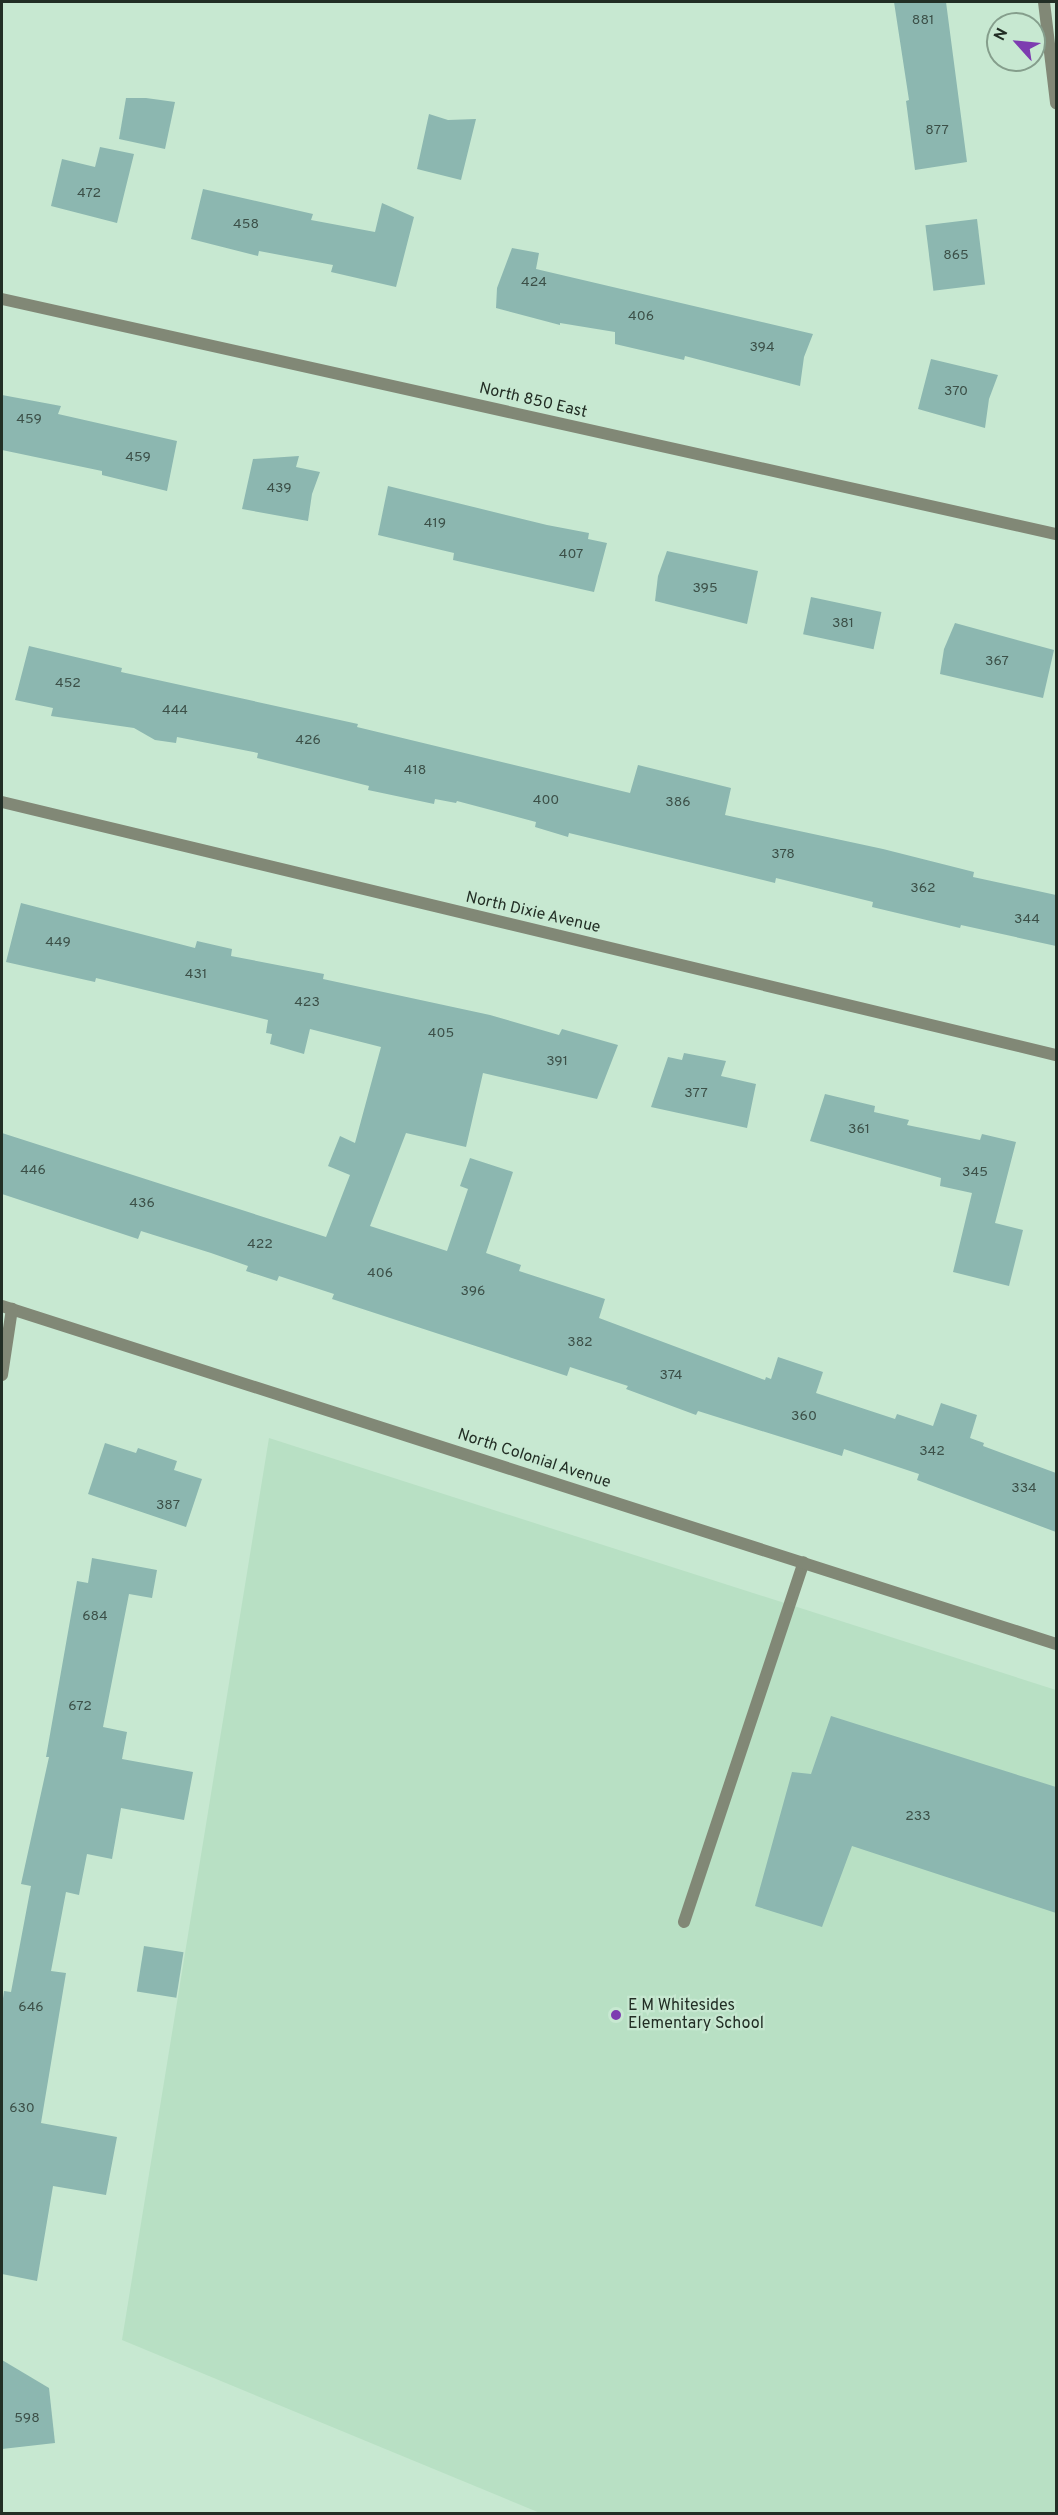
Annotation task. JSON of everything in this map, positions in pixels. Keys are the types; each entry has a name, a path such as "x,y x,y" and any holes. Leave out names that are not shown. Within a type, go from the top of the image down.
{"street":[{"path":"1044,2 1056,103"},
{"name":"North 850 East","path":"2,299 1056,534"},
{"name":"North Dixie Avenue","path":"2,802 1056,1055"},
{"path":"2,1375 7,1308"},
{"name":"North Colonial Avenue","path":"7,1308 1056,1644"},
{"path":"684,1922 804,1562"}],"shaded area":[{"name":"E M Whitesides Elementary School","path":"269,1438 1056,1690 1056,2513 540,2513 122,2340"}],"building":[{"path":"894,2 946,2 967,162 915,170 906,101 909,100"},
{"path":"126,98 175,102 165,149 119,139"},
{"path":"429,114 448,120 476,119 461,180 417,169"},
{"path":"100,147 134,154 117,223 51,206 62,159 95,167"},
{"path":"203,189 313,214 311,220 375,232 382,203 414,217 396,287 331,272 333,265 259,251 258,256 191,239"},
{"path":"977,219 985,285 933,291 925,225"},
{"path":"512,248 539,253 536,269 813,334 804,357 800,386 685,356 684,360 615,344 615,332 560,323 560,325 496,308 497,288"},
{"path":"931,359 998,375 989,399 985,428 918,409"},
{"path":"2,395 61,406 58,414 177,441 167,491 102,475 102,471 2,450"},
{"path":"299,456 296,467 320,472 312,494 308,521 242,509 253,459"},
{"path":"388,486 589,533 588,539 607,543 594,592 453,560 454,553 378,535"},
{"path":"667,551 758,571 747,624 655,601 658,576"},
{"path":"811,597 881,612 874,649 803,634"},
{"path":"955,623 1054,650 1043,698 940,674 944,649"},
{"path":"29,646 122,668 121,672 358,724 357,727 630,793 638,765 731,788 725,815 883,849 974,872 973,877 1056,895 1056,946 961,925 960,928 872,907 873,902 776,878 775,883 569,833 568,837 535,827 536,822 457,801 456,803 435,799 434,804 368,790 369,786 257,758 258,753 177,737 176,743 155,740 134,728 51,716 53,708 15,700"},
{"path":"21,903 195,948 197,941 232,949 231,956 324,974 323,979 490,1015 559,1035 562,1029 618,1045 597,1099 483,1073 466,1147 406,1133 370,1226 447,1251 468,1189 460,1186 470,1158 513,1172 486,1253 521,1265 519,1271 605,1299 599,1318 765,1380 766,1377 771,1379 778,1357 823,1372 816,1393 895,1419 897,1414 933,1426 941,1403 977,1415 970,1438 984,1443 983,1446 1056,1473 1056,1532 917,1480 919,1474 844,1449 842,1456 698,1411 696,1415 626,1389 628,1386 570,1367 567,1376 332,1299 334,1294 279,1276 277,1281 246,1271 248,1266 211,1253 141,1231 138,1239 2,1194 2,1133 326,1237 350,1175 328,1166 340,1136 355,1143 381,1047 310,1029 304,1054 270,1044 272,1034 266,1033 268,1020 96,978 95,982 6,962"},
{"path":"684,1053 726,1061 721,1076 756,1084 747,1128 651,1107 668,1057 682,1060"},
{"path":"825,1094 875,1106 874,1112 909,1120 907,1125 980,1140 982,1134 1016,1142 995,1223 1023,1230 1009,1286 953,1272 972,1193 940,1186 941,1178 810,1141"},
{"path":"105,1443 136,1453 138,1448 177,1461 174,1470 202,1479 186,1527 88,1494"},
{"path":"92,1558 157,1570 152,1598 129,1594 103,1727 127,1732 122,1759 193,1772 184,1820 121,1808 112,1859 87,1854 79,1895 66,1892 51,1971 66,1973 41,2123 117,2137 106,2195 53,2186 37,2281 2,2274 2,2006 4,1991 11,1992 31,1886 21,1884 49,1757 46,1757 77,1581 88,1583"},
{"path":"831,1716 1056,1787 1056,1913 852,1846 822,1927 755,1906 792,1772 811,1774"},
{"path":"144,1946 184,1952 176,1998 137,1991"},
{"path":"2,2360 49,2388 55,2443 2,2449"}],"place":[{"name":"E M Whitesides Elementary School","path":"616,2015"}]}
